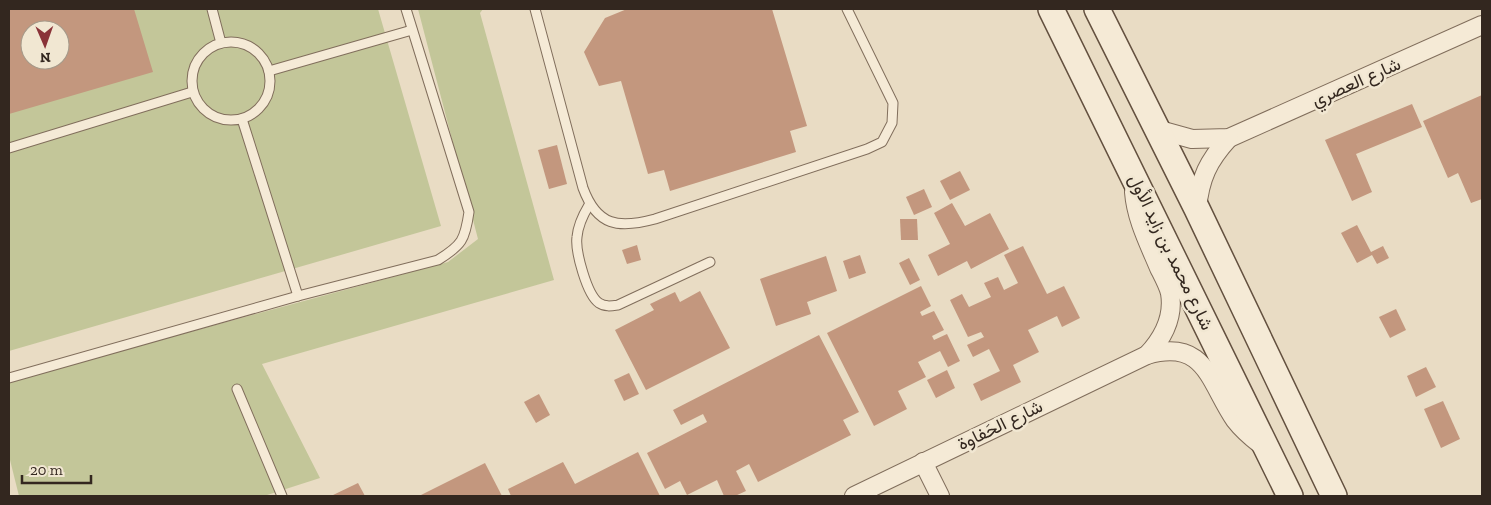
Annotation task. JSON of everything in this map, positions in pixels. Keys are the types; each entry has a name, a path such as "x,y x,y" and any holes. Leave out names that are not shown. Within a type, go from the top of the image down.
{"main road":[{"name":"شارع محمد بن زايد الأول","path":"1051,9 1290,496"},
{"path":"1097,9 1197,209 1334,496"}],"street":[{"name":"شارع العصري","path":"1156,129 1192,139 1229,138 1482,25"},
{"name":"شارع العصري","path":"1197,209 1199,189 1205,170 1215,153 1229,138"},
{"name":"شارع الحَفاوة","path":"1132,174 1138,216 1170,292 1171,310 1166,328 1157,344 1146,355"},
{"name":"شارع الحَفاوة","path":"854,496 1146,355 1163,350 1179,352 1194,358 1206,369 1235,420 1249,435 1266,448"},
{"path":"923,462 940,496"}],"lane":[{"path":"212,9 221,43"},
{"path":"9,378 298,296 438,260 455,250 466,232 469,212 406,9"},
{"path":"534,9 589,205 601,218 618,224 636,224 858,152 882,142 892,123 893,103 847,9"},
{"path":"269,71 412,30"},
{"path":"221,43 242,43 259,53 269,71 269,90 260,108 242,119 222,120 203,110 192,92 192,71 203,52 221,43"},
{"path":"9,148 192,92"},
{"path":"242,119 298,296"},
{"path":"589,205 582,216 578,228 577,250 590,292 598,302 610,306 618,305 710,262"},
{"path":"237,389 282,496"}],"green space":[{"path":"9,9 378,9 441,226 9,351"},
{"path":"418,9 483,9 480,13 554,280 262,364 320,478 264,496 19,496 9,456 9,381 448,262 478,239"}],"building":[{"path":"9,9 134,9 153,72 9,114"},
{"path":"627,9 772,9 807,126 790,131 796,152 670,191 664,170 648,174 621,81 599,86 584,52 605,18"},
{"path":"1482,95 1482,199 1471,203 1458,173 1448,178 1423,121"},
{"path":"1412,104 1422,127 1356,154 1372,192 1352,201 1325,140"},
{"path":"557,145 567,184 549,189 538,150"},
{"path":"960,171 970,190 950,200 940,181"},
{"path":"924,189 932,207 914,215 906,197"},
{"path":"952,203 965,226 990,213 1009,249 971,269 967,261 938,276 928,255 950,244 934,213"},
{"path":"900,219 917,219 918,240 901,240"},
{"path":"1357,225 1371,252 1383,246 1389,258 1377,264 1372,255 1357,263 1341,233"},
{"path":"637,245 641,260 627,264 622,250"},
{"path":"1023,246 1047,294 1064,286 1080,318 1062,327 1057,316 1028,330 1039,352 1013,365 1021,382 981,401 973,384 1000,371 989,349 973,357 967,345 984,337 981,332 968,337 950,300 962,294 969,307 991,297 984,283 998,277 1004,290 1018,283 1004,255"},
{"path":"860,255 866,273 849,279 843,261"},
{"path":"826,256 837,291 807,302 811,314 776,326 760,279"},
{"path":"909,258 920,280 910,285 899,263"},
{"path":"921,286 931,306 920,312 922,316 934,311 944,330 932,336 934,340 947,334 960,361 948,367 940,351 918,362 926,377 898,391 907,409 874,426 827,333"},
{"path":"700,291 730,348 646,390 615,330 654,310 650,304 675,292 680,302"},
{"path":"1396,309 1406,330 1390,338 1379,317"},
{"path":"819,335 859,412 843,420 851,435 758,482 749,464 736,471 746,491 735,496 724,496 717,480 687,495 680,481 665,489 647,453 707,422 703,414 681,425 673,410"},
{"path":"1426,367 1436,387 1416,397 1407,376"},
{"path":"947,370 955,388 936,398 927,380"},
{"path":"629,373 639,394 624,401 614,380"},
{"path":"539,394 550,415 536,423 524,402"},
{"path":"1443,401 1460,439 1441,448 1424,409"},
{"path":"638,452 660,496 511,496 508,489 563,462 575,484"},
{"path":"485,463 502,496 419,496"},
{"path":"358,483 365,496 331,496"}]}
